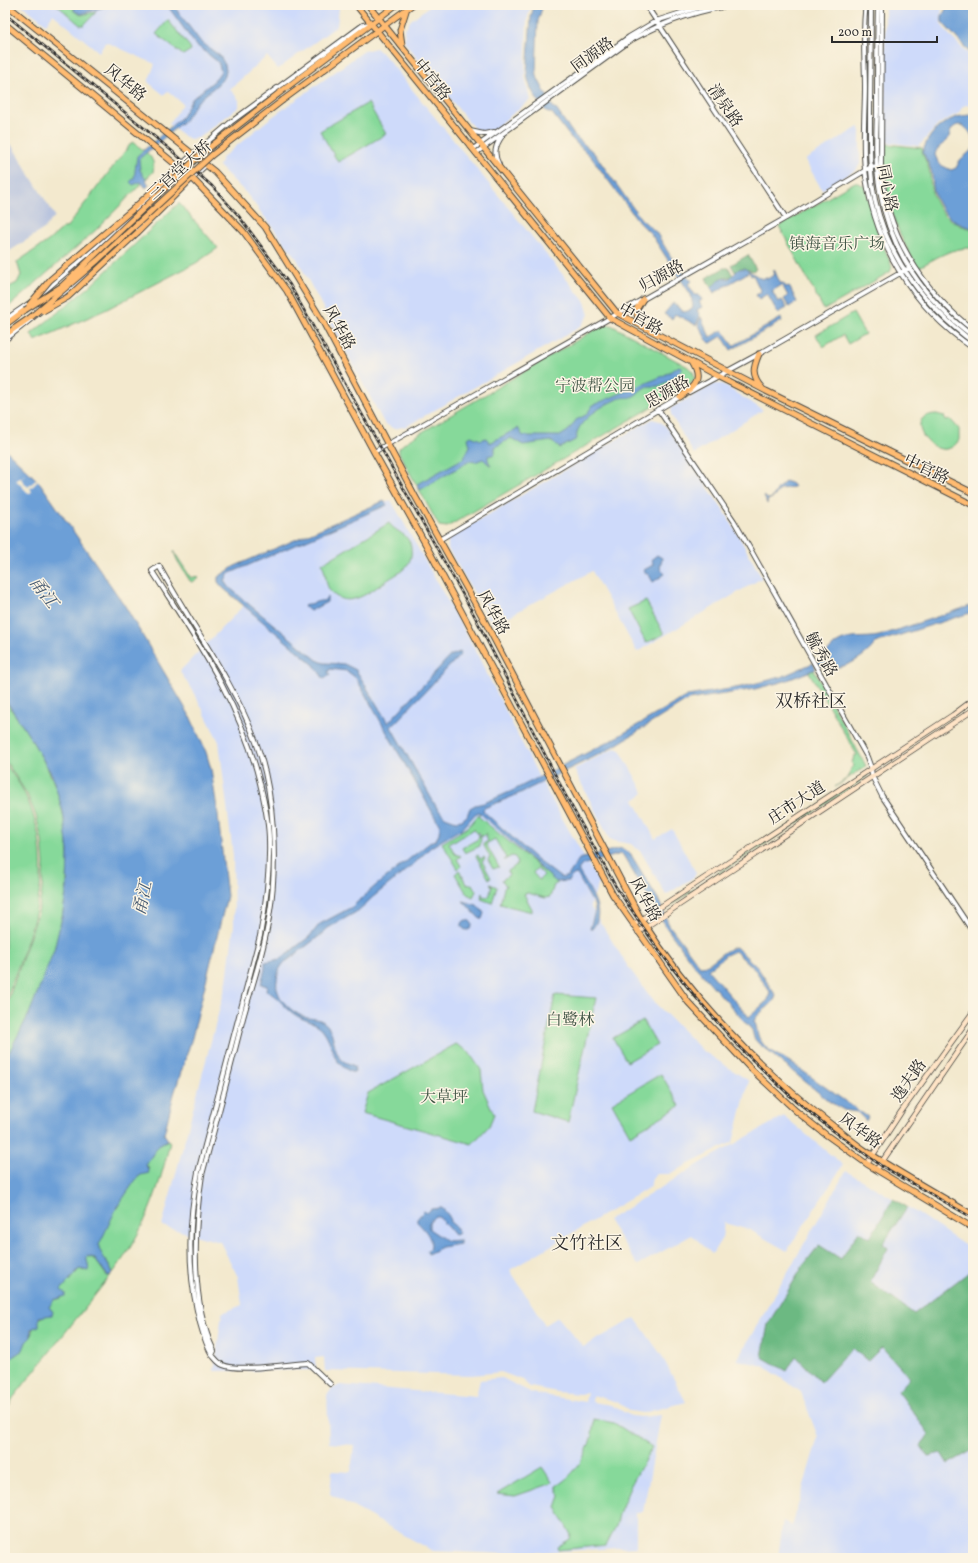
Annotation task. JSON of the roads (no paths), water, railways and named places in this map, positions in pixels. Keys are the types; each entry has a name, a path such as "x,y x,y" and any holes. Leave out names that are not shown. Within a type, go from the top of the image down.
{"main road":[{"name":"风华路","path":"8,5 206,165 265,227 283,254 322,320 387,444 486,623 643,917 646,926 669,958 714,1014 758,1062 805,1104 873,1155 973,1215"},
{"name":"中官路","path":"356,5 610,318 717,376 973,505"},
{"name":"中官路","path":"368,5 617,313 639,323 766,392 973,494"},
{"path":"377,5 389,5"},
{"name":"三官堂大桥","path":"5,325 62,286 200,155 396,5"},
{"name":"三官堂大桥","path":"5,335 31,317 98,260 212,155 282,100 412,5"},
{"path":"404,50 400,39 400,30 406,10"},
{"name":"风华路","path":"5,24 192,178 243,231 287,291 426,545 613,895 688,1002 750,1068 796,1111 825,1134 868,1164 973,1228"},
{"path":"25,310 50,280 133,209 178,167"},
{"path":"31,317 68,297 138,232 192,178"},
{"path":"639,323 636,310 642,299"},
{"path":"759,354 753,368 754,377 766,392"},
{"path":"680,397 690,390 696,382 696,373 690,361"},
{"name":"庄市大道","path":"633,925 643,917 953,715 973,700"},
{"name":"庄市大道","path":"638,932 973,710"},
{"name":"逸夫路","path":"868,1164 902,1112 973,1012"},
{"name":"逸夫路","path":"877,1169 973,1029"}],"street":[{"name":"清泉路","path":"646,5 786,218"},
{"name":"同源路","path":"475,151 502,129 629,36 656,21 706,5"},
{"name":"同源路","path":"482,146 505,133 631,40 659,25 693,14 736,5"},
{"path":"866,5 865,170 873,211 880,233 900,273 915,294 937,319 973,348"},
{"name":"同心路","path":"871,5 870,167 880,215 893,247 912,283 933,308 973,342"},
{"name":"同心路","path":"878,5 877,166 880,190 887,220 898,247 916,280 938,306 973,336"},
{"path":"882,5 882,171 889,209 905,251 929,288 941,303 973,330"},
{"path":"5,320 33,300 109,236 166,182 178,167 231,122 362,25 372,24"},
{"path":"468,129 477,134 484,134 502,129"},
{"path":"501,170 495,156 495,150 505,133"},
{"path":"5,340 81,279 206,165"},
{"name":"归源路","path":"374,452 786,218 870,167 877,166"},
{"name":"思源路","path":"439,540 658,409 759,354 909,268"},
{"name":"毓秀路","path":"658,409 734,521 871,768 872,776 882,796 973,932"},
{"path":"212,1355 214,1351 203,1314 195,1269 197,1206 202,1175 268,925 273,894 273,831 269,800 256,742 228,680 180,604 159,566 152,571 212,666 229,696 241,724 254,760 264,800 269,839 267,897 260,936 198,1172 192,1201 189,1239 192,1283 198,1314 208,1348 212,1355 221,1364 228,1368 244,1369 308,1363 330,1384"}],"water":[{"path":"75,5 110,5 81,14 74,11"},
{"path":"167,5 173,5 200,41 220,56 225,65 226,71 225,76 197,102 185,120 139,159 140,170 149,185 146,188 141,182 133,185 130,182 134,178 137,156 182,117 192,99 214,81 221,71 218,62 195,44"},
{"path":"534,5 543,5 538,21 536,72 538,79 553,107 574,135 594,153 641,219 656,232 677,267 692,281 688,284 695,295 699,295 702,300 699,302 702,307 697,310 700,316 696,325 675,314 672,319 664,314 673,303 684,312 691,310 693,307 691,295 651,234 639,222 591,157 571,138 552,113 548,113 531,89 527,73 531,17"},
{"path":"948,5 973,5 973,56 942,22 942,16"},
{"path":"973,114 973,139 967,129 961,125 955,126 951,130 947,141 941,145 935,155 939,164 951,170 956,168 960,160 973,149 973,228 959,224 953,220 939,205 934,192 931,170 923,152 931,135 940,126 951,119"},
{"path":"744,268 762,279 766,277 767,279 774,275 774,269 780,283 783,283 786,287 789,286 797,302 789,307 784,299 788,296 782,285 772,291 778,302 782,300 787,308 778,313 767,294 759,299 756,295 761,292 753,275 751,276 749,272 714,293 711,288 720,279 730,278 739,269"},
{"path":"701,317 710,337 723,330 733,346 781,318 782,321 731,350 722,336 711,343 708,342 698,324"},
{"path":"679,366 683,368 675,376 664,383 658,386 646,387 633,396 615,400 600,408 580,426 577,433 577,439 560,448 551,441 523,445 511,438 495,447 495,454 488,456 491,466 483,459 475,462 470,461 420,490 417,484 464,458 470,446 468,438 471,436 481,440 486,438 490,443 518,428 523,436 560,436 568,431 576,420 586,415 593,405 663,376"},
{"name":"甬江","path":"5,449 40,483 125,606 190,716 206,752 211,769 227,896 192,1038 174,1094 164,1134 168,1140 160,1144 146,1164 149,1173 141,1175 137,1178 117,1207 99,1245 99,1249 113,1273 108,1276 94,1258 87,1256 89,1267 88,1271 79,1269 61,1290 65,1293 65,1296 54,1300 49,1307 53,1312 52,1315 39,1317 39,1326 31,1329 31,1337 26,1342 23,1350 5,1362 5,1060 29,1014 54,950 67,888 68,851 63,812 52,775 5,699"},
{"path":"786,481 794,487 780,489 772,498 778,488"},
{"path":"764,496 768,499 772,498 768,500 767,504"},
{"path":"384,501 387,505 228,574 225,581 229,587 246,602 317,660 324,663 344,664 356,670 388,723 450,656 460,652 461,654 391,727 437,808 445,817 456,821 462,820 467,816 470,808 475,805 484,803 512,791 612,740 687,696 741,687 781,677 813,663 816,669 785,681 755,689 688,700 608,750 516,795 484,808 483,811 535,858 561,878 568,876 579,859 621,848 630,853 658,899 669,925 700,966 708,964 726,951 736,947 758,968 776,996 772,1003 756,1017 754,1021 759,1039 764,1045 770,1051 790,1062 868,1117 866,1121 857,1112 844,1110 830,1102 758,1043 754,1038 752,1030 693,964 666,927 623,855 621,854 582,865 578,870 591,891 597,907 598,915 596,922 592,929 590,929 595,911 594,905 577,874 573,875 568,881 556,882 479,812 475,814 464,827 431,847 414,864 358,911 328,928 284,963 280,969 277,977 277,986 278,992 284,1003 293,1011 304,1017 324,1022 332,1033 337,1053 343,1061 354,1066 355,1072 351,1072 339,1063 327,1036 321,1027 294,1014 275,996 266,991 267,986 261,984 265,969 265,962 280,959 309,937 320,924 352,907 374,887 432,841 436,840 440,826 356,678 347,671 330,669 328,672 330,675 324,679 314,665 223,588 218,582 218,577 235,566","holes":["735,951 756,971 770,992 768,1000 749,1017 708,970 726,955"]},
{"path":"657,555 662,558 660,568 665,574 653,582 644,570 653,565 652,559"},
{"path":"327,597 327,602 310,611 304,606 306,604 324,601"},
{"path":"973,605 973,612 875,643 864,655 847,665 837,667 826,665 819,667 816,662 822,658 834,645 847,639 879,636"},
{"path":"463,901 477,905 484,913 482,919 479,918"},
{"path":"465,920 469,920 471,921 471,929 465,930 462,927 462,923"},
{"path":"442,1208 449,1216 450,1222 455,1226 459,1233 454,1235 440,1218 435,1216 429,1222 429,1229 447,1241 460,1240 460,1244 441,1247 428,1254 427,1250 430,1249 431,1242 428,1234 417,1222 417,1219 424,1211 427,1213 431,1209"}],"railway":[{"path":"5,14 172,151 212,186 238,215 290,285 473,613 565,794 616,887 660,952 694,995 737,1045 790,1096 828,1127 883,1167 973,1218"}],"district":[{"name":"双桥社区","path":"811,701"},
{"name":"文竹社区","path":"587,1243"}],"park label":[{"name":"镇海音乐广场","path":"837,243"},
{"name":"宁波帮公园","path":"595,385"},
{"name":"白鹭林","path":"570,1019"},
{"name":"大草坪","path":"444,1096"}]}
